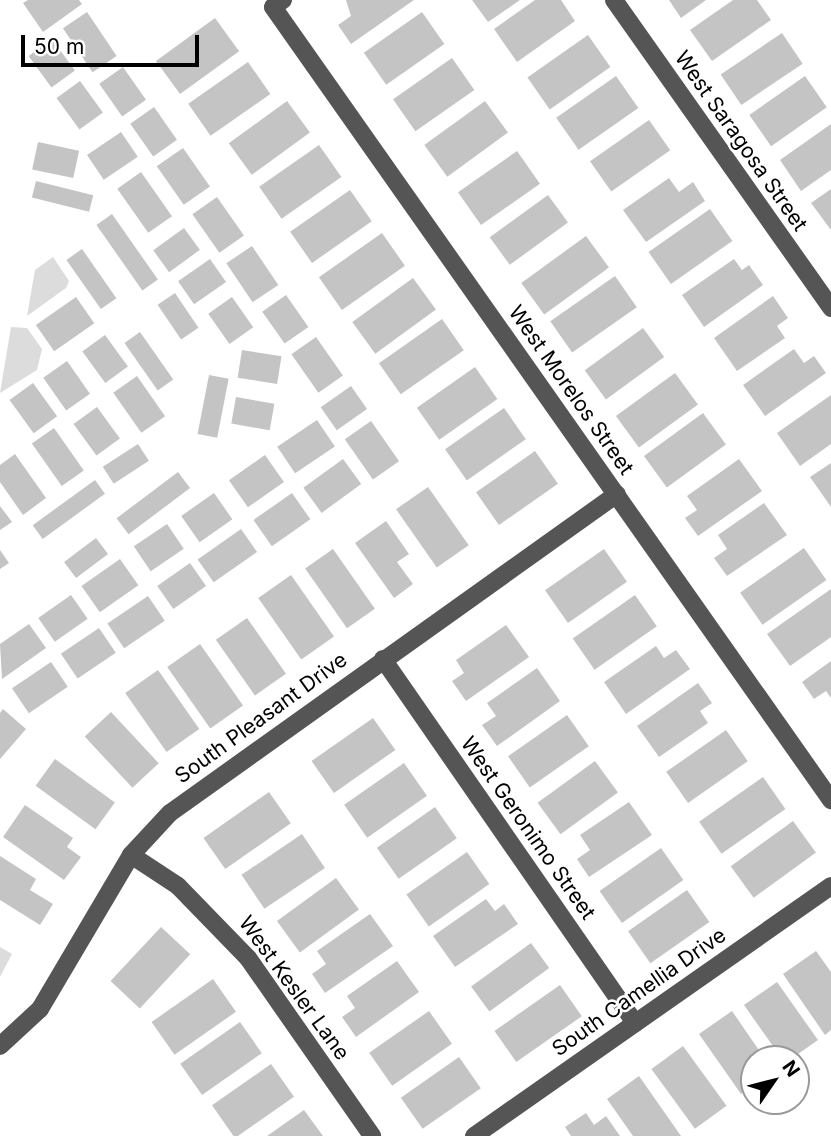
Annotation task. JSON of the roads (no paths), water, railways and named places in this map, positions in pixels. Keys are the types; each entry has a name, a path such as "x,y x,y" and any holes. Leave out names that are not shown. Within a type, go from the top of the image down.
{"street":[{"name":"West Saragosa Street","path":"614,0 831,308"},
{"name":"West Morelos Street","path":"278,3 831,800"},
{"name":"South Pleasant Drive","path":"0,1046 40,1009 131,855 200,787 617,494"},
{"name":"West Geronimo Street","path":"383,659 635,1023"},
{"name":"West Kesler Lane","path":"131,855 178,886 248,958 372,1136"},
{"name":"South Camellia Drive","path":"474,1136 831,886"}]}
